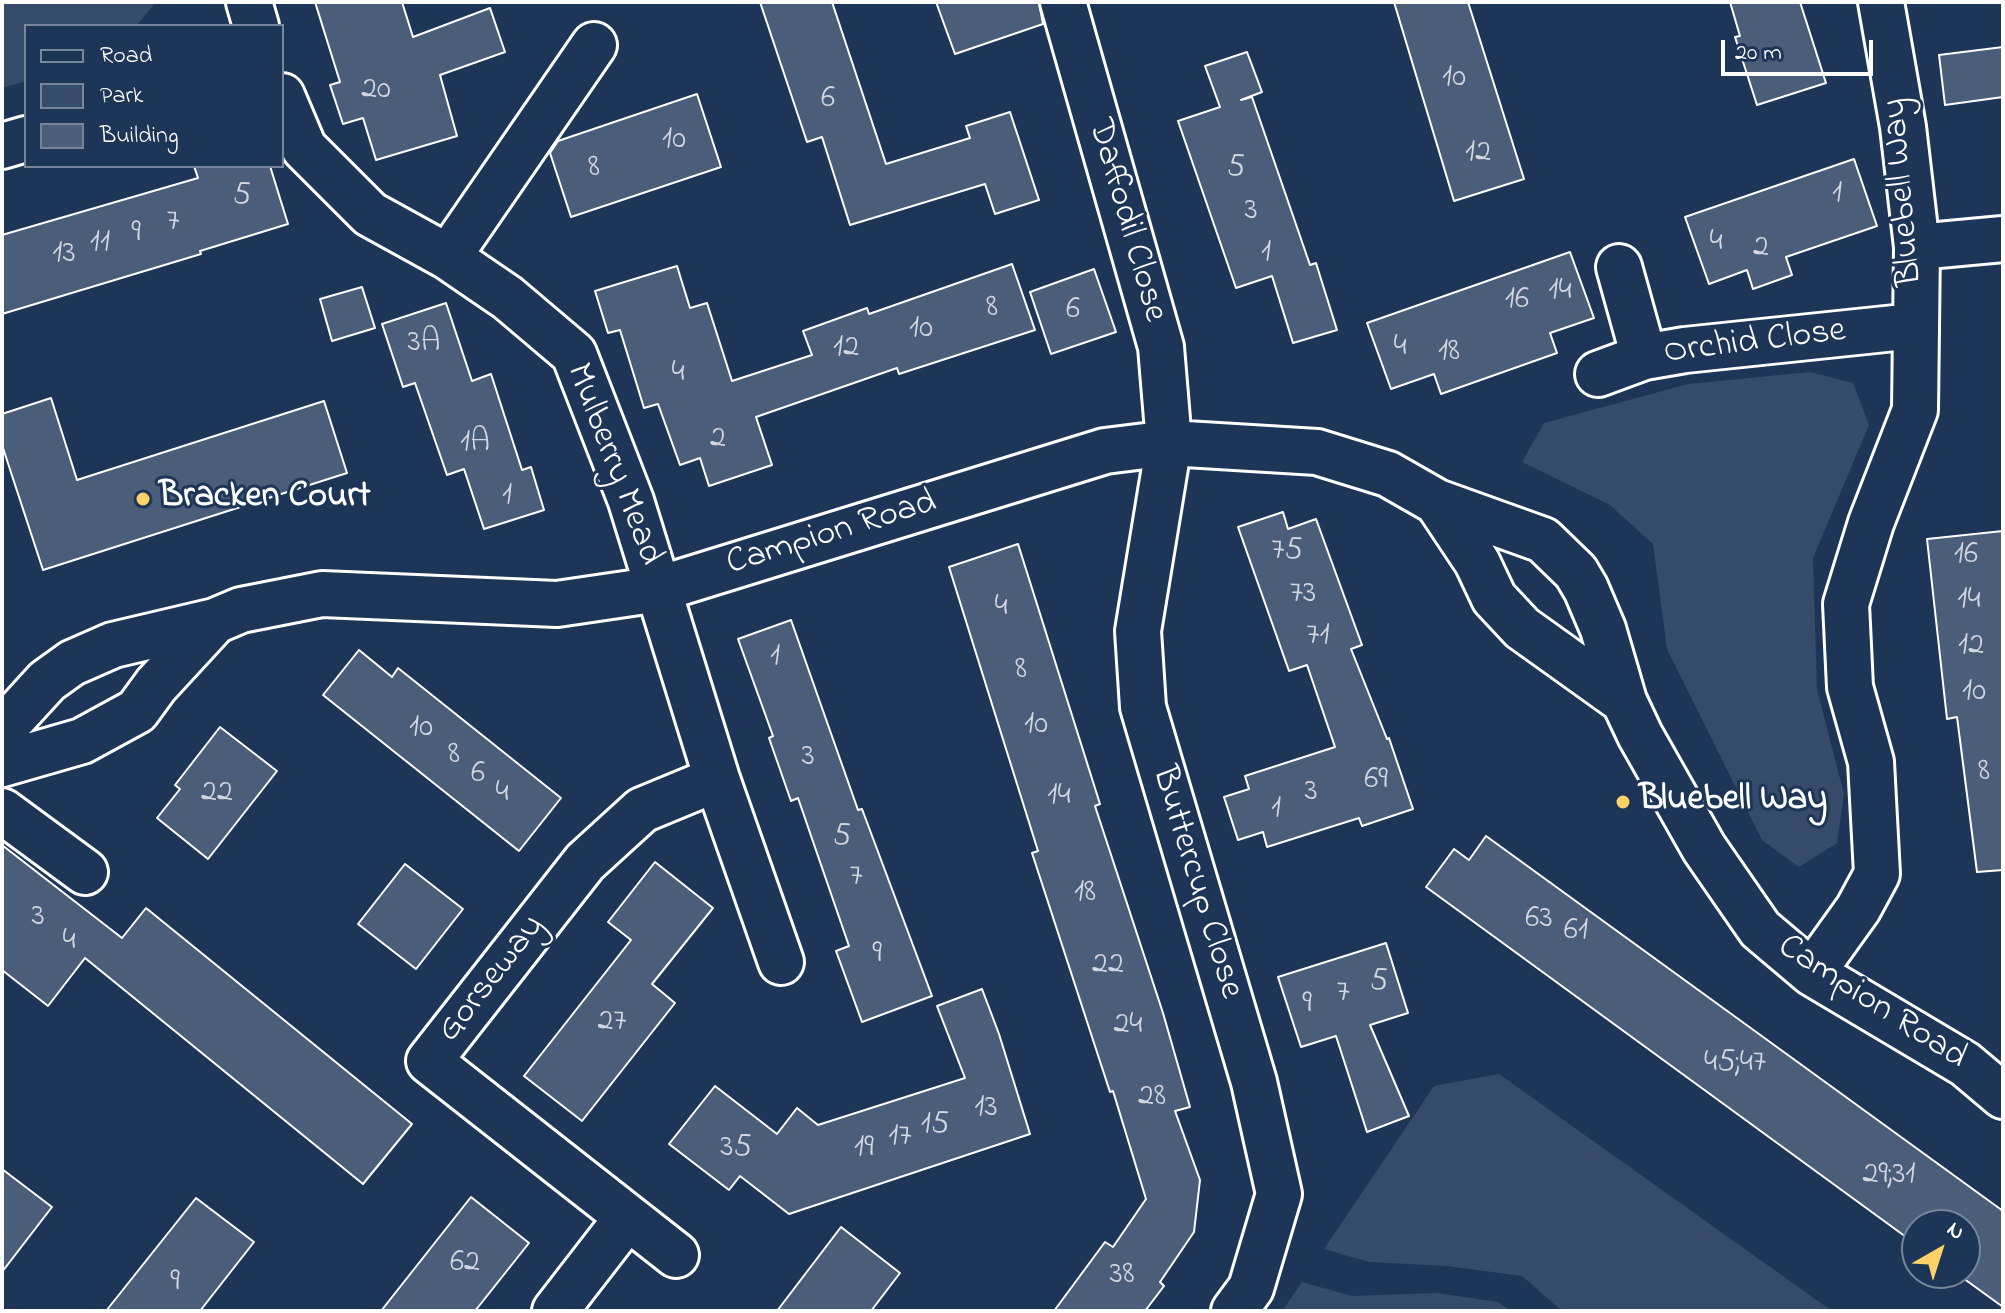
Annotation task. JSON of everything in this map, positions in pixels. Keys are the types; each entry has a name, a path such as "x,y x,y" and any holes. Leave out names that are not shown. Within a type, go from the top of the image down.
{"street":[{"path":"249,2 255,24"},
{"name":"Daffodil Close","path":"1063,2 1161,347 1169,443"},
{"name":"Bluebell Way","path":"1812,973 1858,909 1877,874 1871,762 1850,687 1846,604 1871,523 1915,410 1917,247 1903,127 1881,2"},
{"path":"448,257 594,45"},
{"name":"Mulberry Mead","path":"284,101 304,148 370,214 448,257 508,298 574,354 631,501 659,589"},
{"path":"2,146 24,140"},
{"path":"1917,247 2003,239"},
{"path":"1619,267 1644,357"},
{"name":"Orchid Close","path":"1598,374 1644,357 1685,350 1914,326"},
{"name":"Campion Road","path":"2,730 47,681 72,663 113,645 215,621 241,610 322,594 557,604 659,589 1105,451 1169,443 1317,452 1388,474 1437,502 1543,540 1576,572 1603,629 1624,701 1640,735 1704,848 1760,929 1812,973 1965,1064 2003,1096"},
{"name":"Buttercup Close","path":"1169,443 1138,631 1143,707 1254,1082 1279,1194 1251,1288 1234,1311"},
{"name":"Campion Road","path":"1437,502 1477,562 1494,598 1522,628 1624,701"},
{"path":"659,589 717,779 781,962"},
{"name":"Campion Road","path":"2,764 82,741 137,711 156,685 215,621"},
{"name":"Gorseway","path":"676,1255 429,1061 585,862 642,810 717,779"},
{"path":"2,811 85,872"},
{"path":"555,1311 627,1218"}],"green space":[{"path":"2,2 156,2 138,24 24,24 24,82 2,88"},
{"path":"1810,372 1853,383 1869,425 1813,558 1817,690 1844,794 1837,843 1799,867 1762,840 1667,649 1653,544 1610,505 1522,462 1544,423 1688,384"},
{"path":"1499,1074 1832,1311 1562,1311 1522,1276 1447,1266 1369,1262 1324,1249 1434,1086"},
{"path":"1302,1282 1352,1296 1437,1293 1498,1302 1511,1311 1282,1311"}],"building":[{"path":"315,2 402,2 413,37 490,8 505,52 440,75 457,136 376,160 363,118 343,124 330,85 340,82"},
{"path":"760,2 832,2 886,164 970,138 966,126 1010,112 1039,200 995,214 985,184 850,225 822,137 807,142"},
{"path":"936,2 1039,2 1043,24 955,54"},
{"path":"1394,2 1468,2 1524,179 1454,201"},
{"path":"1730,2 1800,2 1826,83 1757,105 1735,37 1740,36"},
{"path":"2003,47 2003,97 1945,105 1939,55"},
{"path":"1247,52 1262,92 1241,100 1252,97 1310,265 1316,263 1337,330 1293,343 1272,276 1236,288 1178,121 1220,107 1205,66"},
{"path":"697,94 721,167 571,217 550,153 558,141"},
{"path":"1854,159 1877,226 1786,257 1792,275 1753,289 1747,270 1709,284 1685,217"},
{"path":"195,168 271,168 288,224 200,251 201,254 2,314 2,235 198,178"},
{"path":"1570,252 1594,318 1550,333 1557,353 1441,394 1434,374 1391,389 1367,323"},
{"path":"1012,264 1035,330 899,374 897,368 756,417 772,465 709,486 700,458 680,465 658,404 644,408 620,330 608,333 595,291 677,266 690,308 707,303 732,381 812,355 803,331 867,308 869,314"},
{"path":"1094,269 1116,332 1051,354 1030,292"},
{"path":"362,287 375,328 332,341 320,299"},
{"path":"446,303 472,381 491,374 522,470 531,467 544,510 484,529 464,469 447,475 415,383 403,387 382,324"},
{"name":"Bracken Court","path":"51,398 77,480 324,401 347,473 43,570 2,445 2,414"},
{"path":"1283,512 1288,529 1316,519 1362,645 1351,649 1389,738 1413,809 1362,826 1359,818 1267,847 1263,832 1238,840 1224,797 1249,789 1245,776 1335,747 1307,665 1289,671 1238,527"},
{"path":"2003,531 2003,870 1977,872 1957,717 1947,719 1927,539"},
{"path":"1018,544 1100,804 1095,806 1163,1013 1190,1107 1175,1111 1200,1180 1194,1232 1160,1282 1164,1286 1145,1311 1054,1311 1105,1242 1113,1247 1146,1199 1113,1091 1110,1092 1032,853 1038,851 949,567"},
{"path":"791,620 858,810 862,809 932,996 862,1022 836,951 849,946 798,798 791,801 769,738 773,736 738,639"},
{"path":"359,650 392,677 398,668 561,798 519,851 323,695"},
{"path":"220,727 277,771 208,859 157,818 180,789 175,785"},
{"path":"1486,836 2003,1211 2003,1307 1978,1289 1981,1289 1981,1209 1901,1209 1901,1233 1426,887 1454,849 1469,860"},
{"path":"2,845 122,938 146,908 412,1124 363,1184 85,958 48,1006 2,970"},
{"path":"655,862 713,908 652,984 675,1003 582,1121 524,1076 631,940 608,922"},
{"path":"405,864 463,909 416,969 358,924"},
{"path":"1386,943 1408,1013 1370,1025 1409,1116 1367,1132 1336,1036 1301,1047 1278,977"},
{"path":"982,989 1030,1134 789,1214 740,1176 729,1190 669,1144 715,1086 777,1134 797,1108 818,1125 965,1078 937,1006"},
{"path":"2,1169 52,1207 2,1272"},
{"path":"471,1197 529,1243 475,1311 381,1311"},
{"path":"196,1198 254,1242 200,1311 106,1311"},
{"path":"841,1227 900,1273 871,1311 777,1311"}],"place":[{"name":"Bracken Court","path":"143,499"},
{"name":"Bluebell Way","path":"1623,802"}]}
